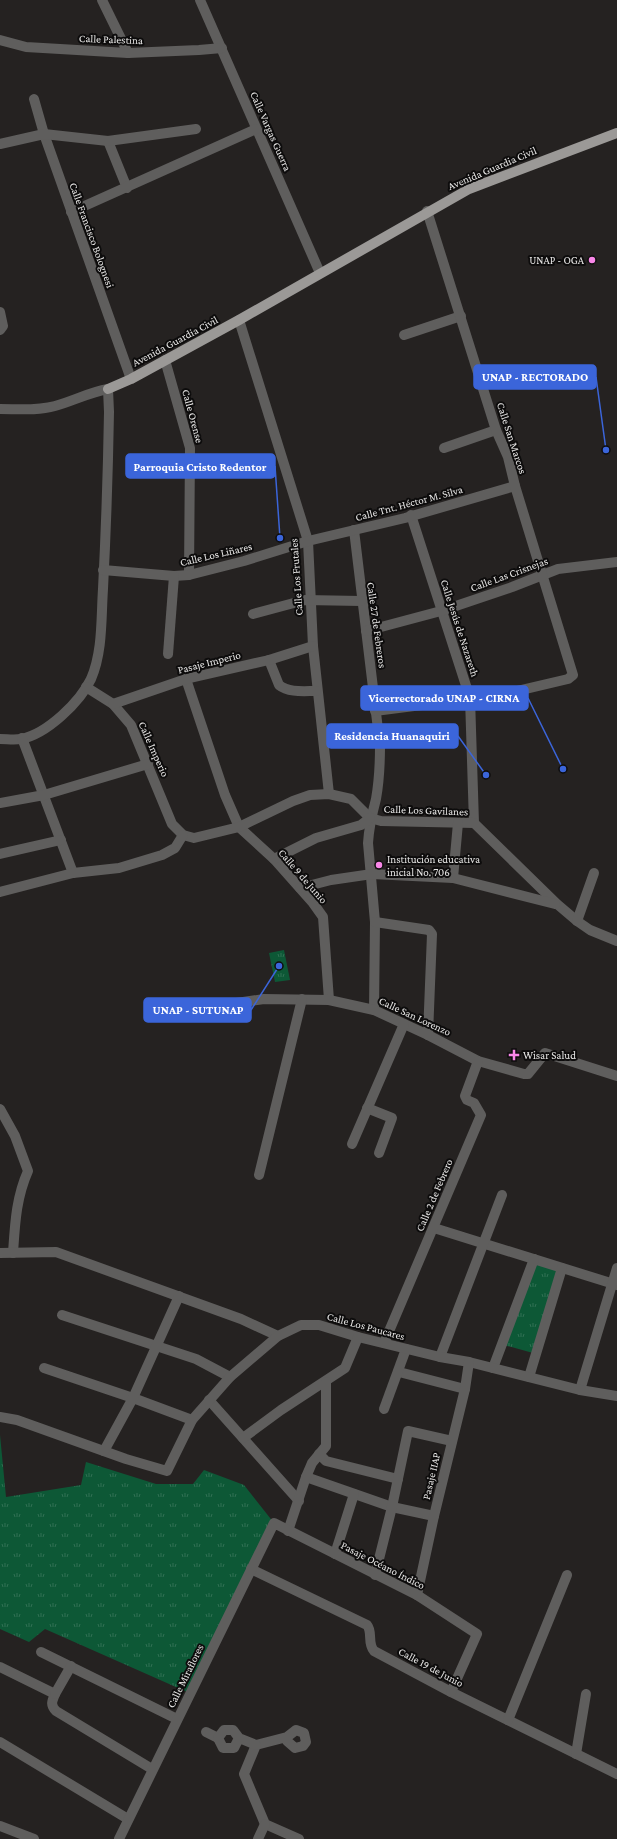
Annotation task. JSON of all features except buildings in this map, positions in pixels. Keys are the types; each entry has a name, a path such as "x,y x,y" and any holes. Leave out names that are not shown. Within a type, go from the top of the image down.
{"main road":[{"name":"Avenida Guardia Civil","path":"108,388 131,378 239,320 427,211 470,189 617,133"}],"street":[{"path":"102,0 128,53"},
{"name":"Calle Vargas Guerra","path":"200,0 320,273"},
{"name":"Calle Palestina","path":"0,40 26,47 128,53 222,48"},
{"name":"Calle Francisco Bolognesi","path":"34,99 44,134 71,212 131,378"},
{"path":"0,144 44,134 108,141 196,129"},
{"path":"71,212 256,129"},
{"path":"108,141 127,188"},
{"name":"Calle San Marcos","path":"427,211 496,430 508,457 515,486 573,673 572,678 568,679 500,695 470,698"},
{"path":"0,312 2,326"},
{"path":"404,335 461,316"},
{"name":"Calle Los Frutales","path":"239,320 308,541 312,646 329,794"},
{"name":"Calle Orense","path":"165,360 190,448 189,575"},
{"path":"0,409 45,408 56,406 108,388 109,412 104,570 98,655 94,671 86,687 66,711 44,730 22,738 0,740"},
{"path":"444,448 496,430"},
{"name":"Calle Tnt. Héctor M. Silva","path":"308,541 405,518 411,515 515,486"},
{"name":"Calle Jesús de Nazareth","path":"411,515 470,698 474,823"},
{"name":"Calle 27 de Febreros","path":"354,530 361,601 380,746 380,770 376,799 370,818 368,843 372,874 375,922 374,1010"},
{"name":"Calle Los Liñares","path":"104,570 174,576 189,575 244,561 308,541"},
{"name":"Calle Las Crisnejas","path":"366,631 441,610 512,587 558,569 617,562"},
{"path":"168,654 174,576"},
{"path":"253,614 305,600 361,601"},
{"name":"Pasaje Imperio","path":"113,704 186,679 268,660 312,646"},
{"path":"268,660 279,685 282,687 293,691 316,691"},
{"path":"186,679 226,795 239,827"},
{"name":"Calle Imperio","path":"86,687 113,704 132,725 172,824 183,835"},
{"path":"375,711 470,698"},
{"path":"22,738 73,873"},
{"path":"0,803 44,795 148,764"},
{"name":"Calle Los Gavilanes","path":"183,835 194,838 239,827 293,801 310,795 329,794 339,795 351,799 370,818 381,821 474,823 557,904 577,921 590,930 617,941"},
{"path":"274,859 316,838 361,825 370,818"},
{"path":"453,878 458,823"},
{"name":"Calle 9 de Junio","path":"239,827 274,859 323,917 329,1000"},
{"path":"0,892 73,873 119,868 162,855 175,848 183,835"},
{"path":"0,854 61,840"},
{"path":"577,921 594,873"},
{"path":"300,888 331,880 372,874 453,878 557,904"},
{"path":"375,922 430,930 432,934 428,1034"},
{"name":"Calle San Lorenzo","path":"162,1014 264,999 329,1000 374,1010 428,1034 478,1061 526,1075 546,1053 617,1076"},
{"path":"259,1176 302,999"},
{"path":"352,1144 404,1024"},
{"name":"Calle 2 de Febrero","path":"384,1343 481,1115 474,1103 467,1100 465,1096 478,1061"},
{"path":"367,1108 392,1118 379,1153"},
{"path":"0,1109 14,1136 28,1171 21,1187 16,1208 13,1253"},
{"path":"440,1357 482,1243 502,1195"},
{"path":"434,1228 615,1284"},
{"path":"0,1253 56,1252 241,1319 278,1336"},
{"path":"493,1368 534,1259"},
{"path":"529,1377 562,1268"},
{"path":"580,1390 615,1284 617,1268"},
{"path":"0,1417 17,1420 104,1451 133,1398 178,1296"},
{"path":"62,1315 196,1359 230,1377"},
{"name":"Calle Los Paucares","path":"104,1451 167,1471 192,1420 230,1377 278,1336 302,1325 319,1325 406,1349 469,1362 580,1390 617,1396"},
{"path":"243,1438 281,1410 326,1382 345,1368 358,1337"},
{"path":"384,1409 399,1372 406,1349"},
{"name":"Pasaje IIAP","path":"417,1595 434,1516 465,1389 469,1362"},
{"path":"44,1368 192,1420"},
{"path":"399,1372 465,1389"},
{"path":"288,1532 312,1463 326,1446 326,1382"},
{"path":"209,1400 299,1501"},
{"path":"375,1575 392,1507 408,1431 452,1441"},
{"path":"320,1454 326,1461 398,1479"},
{"path":"306,1477 392,1507 434,1516"},
{"path":"336,1554 354,1494"},
{"name":"Pasaje Océano Índico","path":"274,1523 288,1532 336,1554 417,1595 477,1634 451,1692"},
{"name":"Calle Miraflores","path":"118,1839 274,1523"},
{"name":"Calle 19 de Junio","path":"251,1569 367,1625 370,1628 371,1647 374,1651 451,1692 617,1774"},
{"path":"508,1720 567,1575"},
{"path":"41,1652 177,1719"},
{"path":"71,1666 55,1694 52,1707 56,1711 152,1769"},
{"path":"0,1668 55,1694"},
{"path":"576,1754 586,1694"},
{"path":"218,1738 220,1733 229,1729 233,1730 239,1738 256,1745 287,1737"},
{"path":"206,1732 218,1738 223,1748 228,1749 234,1748 239,1738"},
{"path":"0,1742 128,1819"},
{"path":"256,1745 244,1774 265,1824 299,1839"},
{"path":"258,1839 265,1824"},
{"path":"0,1826 34,1839"}],"green space":[{"path":"284,950 290,980 275,982 269,953"},
{"path":"534,1262 561,1270 533,1353 504,1345"},
{"path":"0,1435 6,1497 81,1485 86,1462 156,1484 193,1484 204,1470 244,1485 274,1523 194,1695 45,1629 29,1642 0,1629"}],"place":[{"name":"UNAP - OGA","path":"592,260"},
{"name":"UNAP - RECTORADO","path":"606,450"},
{"name":"Parroquia Cristo Redentor","path":"280,538"},
{"name":"Vicerrectorado UNAP - CIRNA","path":"563,769"},
{"name":"Residencia Huanaquiri","path":"486,775"},
{"name":"Institución educativa inicial No. 706","path":"379,865"},
{"name":"UNAP - SUTUNAP","path":"279,966"},
{"name":"Wisar Salud","path":"514,1055"}]}
